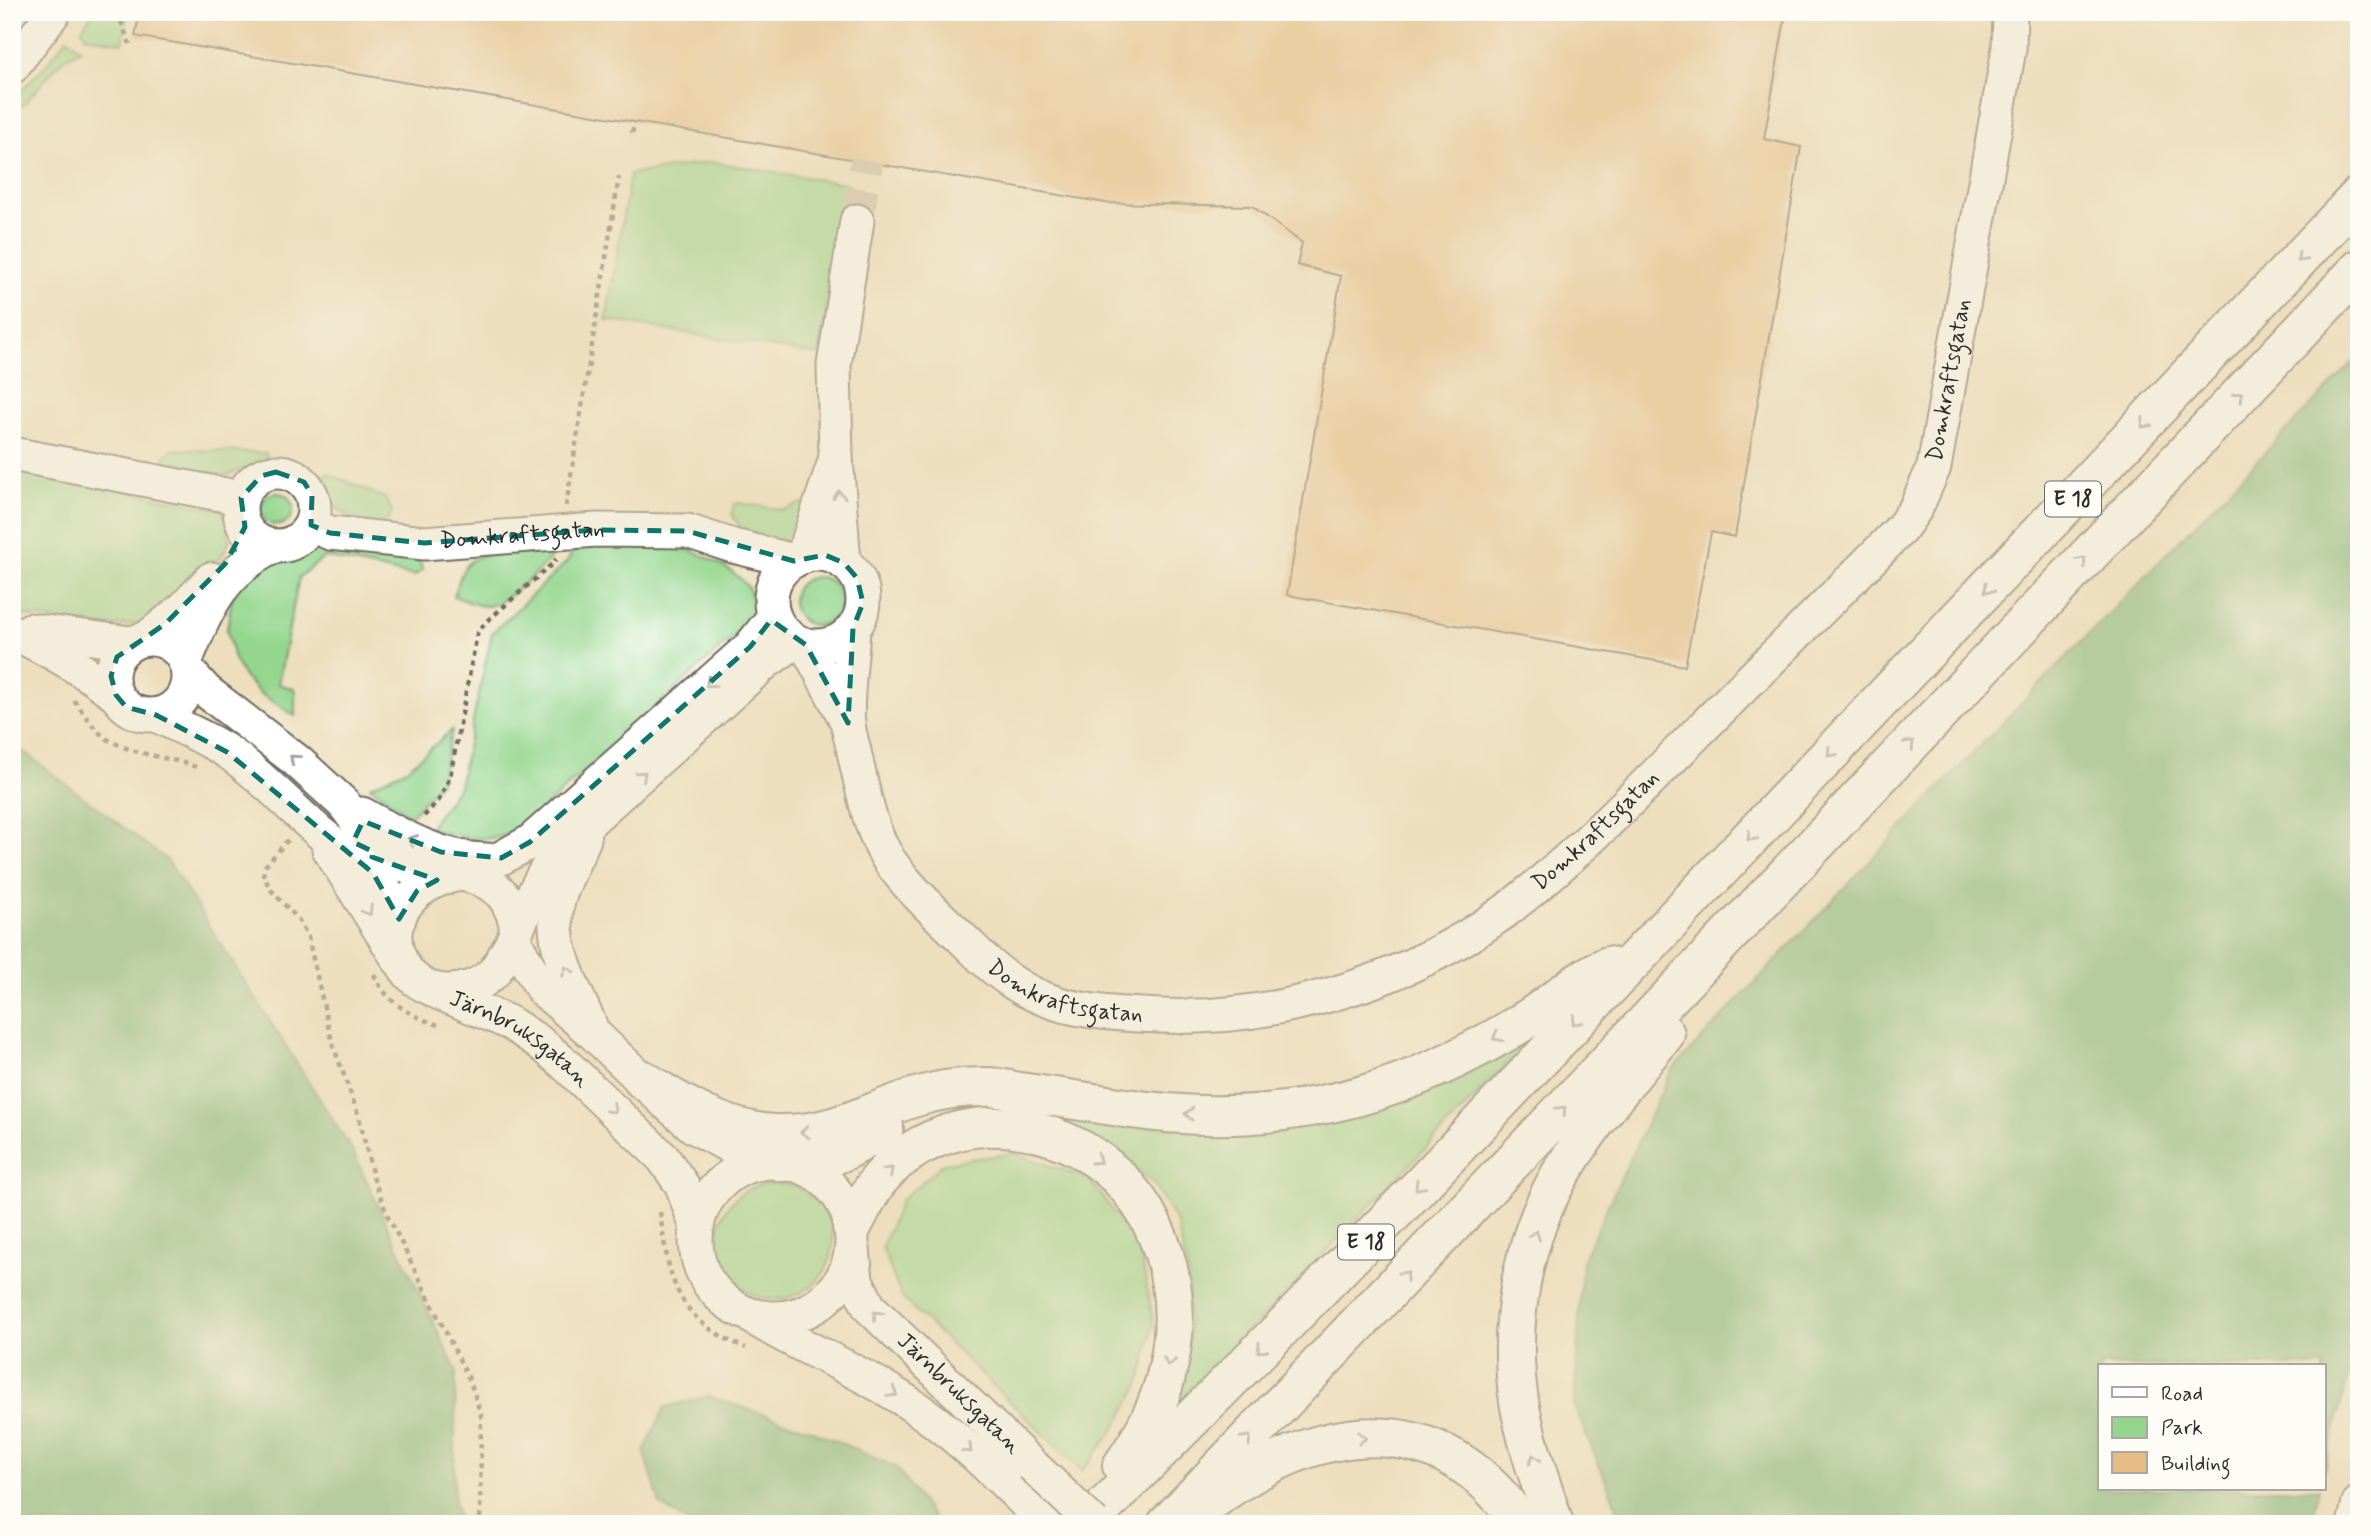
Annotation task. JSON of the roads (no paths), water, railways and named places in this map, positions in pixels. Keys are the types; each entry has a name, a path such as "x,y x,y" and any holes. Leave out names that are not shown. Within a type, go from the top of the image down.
{"highway":[{"name":"E 18","path":"1087,1524 1298,1312 2359,196"},
{"name":"E 18","path":"1167,1524 2359,269"},
{"path":"1554,1524 1525,1432 1519,1399 1516,1333 1525,1268 1542,1215 1560,1175 1631,1075 1707,983 1714,949"},
{"name":"E 18","path":"771,1162 834,1157 889,1123 920,1109 954,1098 988,1093 1023,1092 1191,1115 1258,1114 1324,1105 1388,1087 1450,1062 1509,1030 1592,973 1640,954"},
{"path":"643,1080 704,1115 742,1128 771,1133 807,1133 841,1126 916,1097 951,1089 987,1086 1023,1092"},
{"path":"852,1237 878,1181 902,1158 927,1142 958,1130 989,1126 1021,1128 1053,1136 1082,1149 1109,1168 1131,1191 1150,1218 1163,1247 1174,1311 1172,1344 1166,1377 1156,1408 1141,1437 1102,1491 1072,1524"},
{"path":"1186,1524 1237,1482 1266,1465 1296,1451 1359,1437 1392,1438 1412,1442 1452,1457 1479,1475 1502,1497 1521,1524"}],"street":[{"path":"12,67 54,12"},
{"name":"Domkraftsgatan","path":"853,628 848,723 873,825 890,859 905,880 995,971 1032,995 1071,1008 1114,1014 1178,1017 1237,1013 1298,1003 1348,990 1435,953 1503,912 1579,849 1901,529 1916,508 1934,467 2007,58 2010,12"},
{"path":"844,563 836,458 834,365 858,221"},
{"path":"12,454 243,513 258,541 275,546"},
{"path":"798,559 836,458"},
{"path":"116,695 111,676 117,657 184,608 225,564 239,543 249,485 261,475 276,472 291,474 304,482 312,495 315,510 311,525 296,541 255,555 232,574 217,592 203,619 186,666 187,685 181,699 170,709 156,715"},
{"name":"Domkraftsgatan","path":"311,525 330,533 424,543 621,529 687,531 733,546 798,559"},
{"path":"388,968 399,919 417,891 443,877 501,858 530,842 750,647 773,612 773,588 786,566 798,559 825,555 844,563 857,578 862,595 861,612 853,628 840,640 828,645 801,643 782,631 773,612 733,546"},
{"path":"12,630 139,641 162,640 176,649 206,691 298,761 344,804 365,832 389,856 410,869 443,877 462,874 480,878 495,887 507,900 514,916 515,935"},
{"path":"12,630 85,671 133,711 156,715 227,752 319,832 373,873 391,898 399,919"},
{"path":"319,832 388,968 435,991 456,991 484,980 500,964 542,874 578,830 766,662 801,643"},
{"name":"Domkraftsgatan","path":"801,643 848,723"},
{"path":"344,804 406,838 464,858 501,858"},
{"path":"591,820 557,904 556,928 559,950 594,1034"},
{"name":"Järnbruksgatan","path":"515,935 543,990 693,1126 771,1162"},
{"name":"Järnbruksgatan","path":"435,991 510,1023 540,1042 565,1064 663,1158 682,1185 697,1228"},
{"path":"771,1162 804,1167 826,1181 840,1196 849,1214 852,1237 848,1267 835,1289 811,1310 787,1318 763,1318 732,1306 710,1285 696,1252 697,1228 710,1194 738,1170 771,1162"},
{"name":"Järnbruksgatan","path":"852,1237 856,1280 869,1307 1094,1524"},
{"name":"Järnbruksgatan","path":"747,1314 902,1398 956,1438 1047,1524"},
{"path":"2354,1524 2359,1503"}],"tunnel":[{"path":"857,221 867,160"}]}
